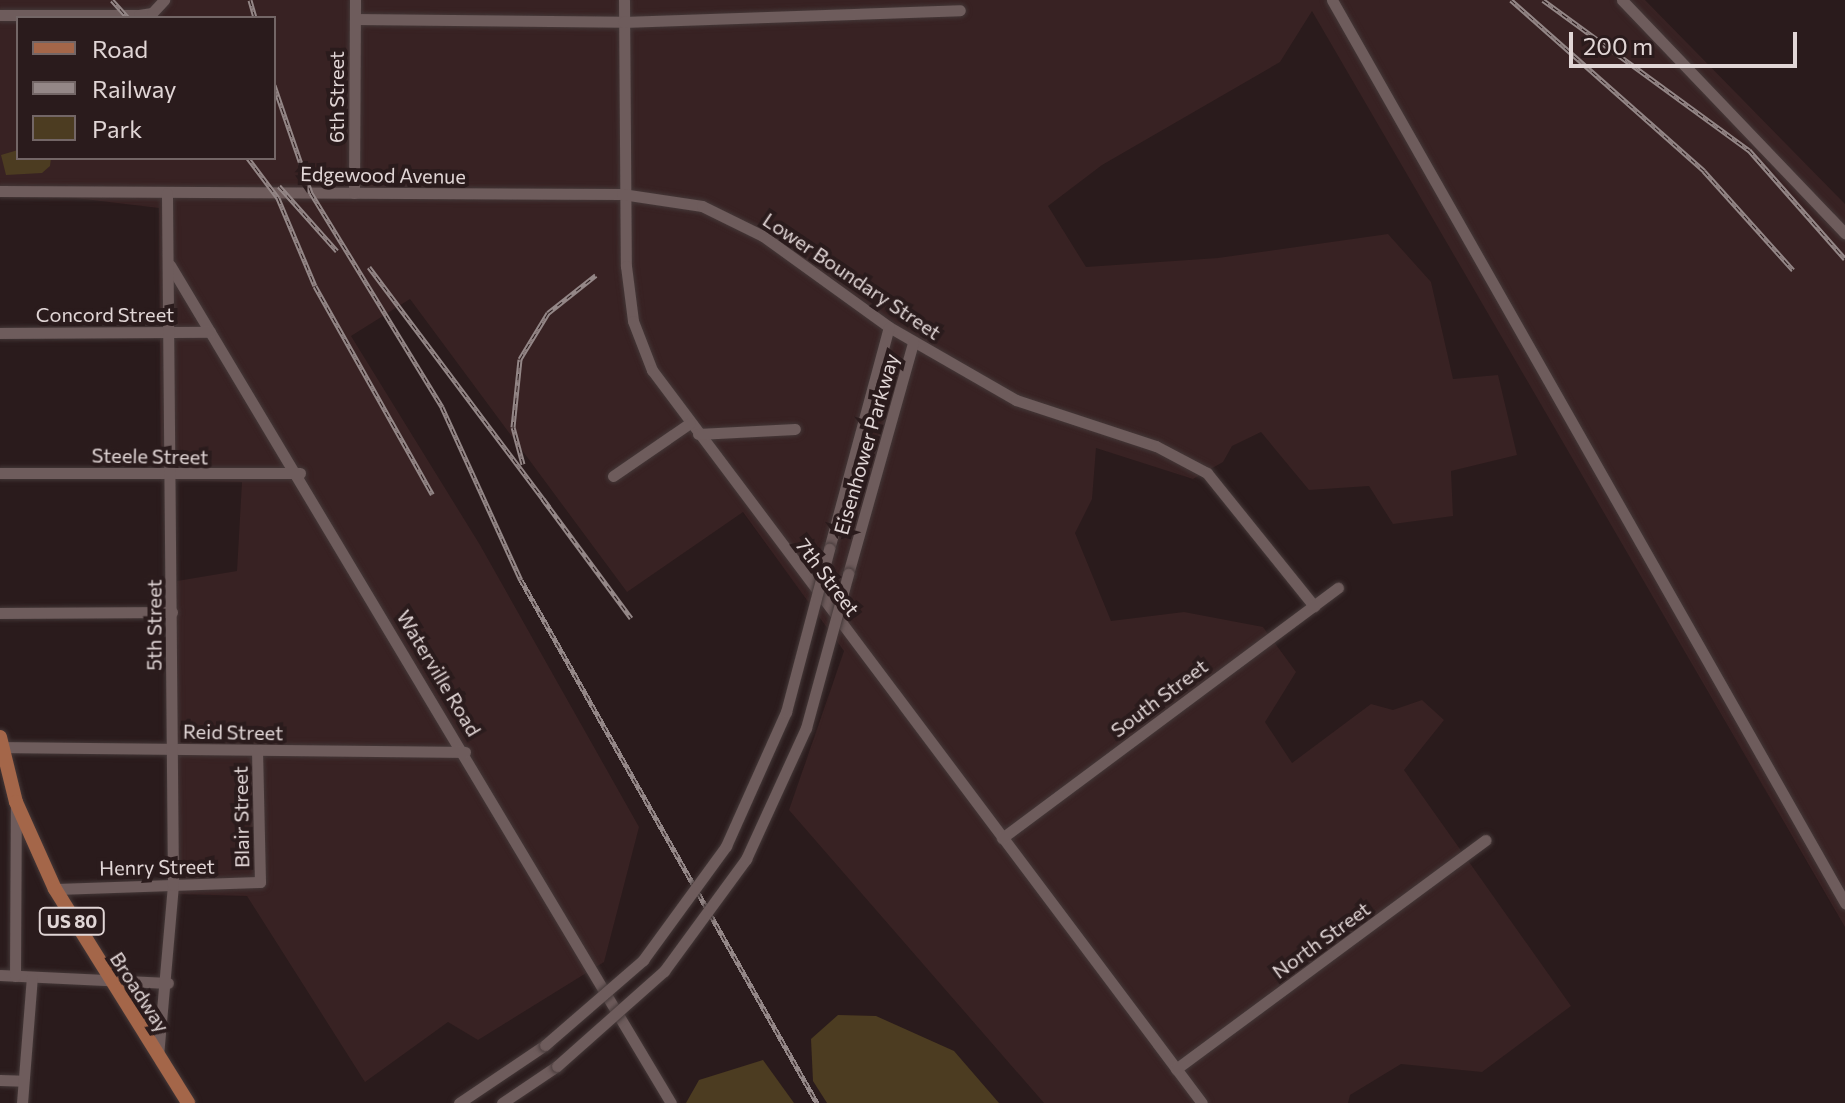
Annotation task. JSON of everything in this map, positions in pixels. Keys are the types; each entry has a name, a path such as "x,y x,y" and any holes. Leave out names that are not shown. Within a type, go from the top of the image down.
{"main road":[{"name":"Broadway","path":"1,744 16,802 55,889 108,980 188,1103"}],"street":[{"name":"6th Street","path":"354,193 355,0"},
{"name":"7th Street","path":"624,0 622,194 638,337 652,370 1202,1103"},
{"path":"1332,0 1845,903"},
{"path":"1622,0 1845,233"},
{"path":"0,15 139,15 161,4"},
{"path":"355,19 623,22 960,10"},
{"name":"Edgewood Avenue","path":"0,191 622,194"},
{"name":"5th Street","path":"158,1056 168,983 173,885 171,332 167,193"},
{"name":"Lower Boundary Street","path":"622,194 702,206 746,225 889,327 1032,408 1156,446 1207,473 1314,606"},
{"name":"Waterville Road","path":"170,265 300,473 671,1103"},
{"name":"Eisenhower Parkway","path":"459,1103 545,1045 651,950 732,837 786,712 889,327"},
{"name":"Concord Street","path":"0,333 210,332"},
{"name":"Eisenhower Parkway","path":"502,1103 557,1066 664,971 746,859 806,728 913,342"},
{"path":"613,476 690,423"},
{"path":"698,434 713,428 795,429"},
{"name":"Steele Street","path":"0,473 300,473"},
{"name":"South Street","path":"1002,838 1338,588"},
{"path":"0,613 172,612"},
{"name":"Reid Street","path":"1,744 465,752"},
{"name":"Blair Street","path":"257,750 260,882"},
{"path":"15,976 16,802"},
{"name":"North Street","path":"1176,1069 1486,840"},
{"name":"Henry Street","path":"55,889 260,882"},
{"path":"0,975 168,983"},
{"path":"22,1103 32,977"},
{"path":"0,1080 23,1081"}],"shaded area":[{"path":"0,0 1645,0 1845,204 1845,927 1312,11 1280,62 1102,165 1048,206 1086,267 1218,258 1388,234 1431,282 1453,379 1498,375 1517,455 1451,471 1453,516 1393,524 1369,486 1309,490 1261,432 1232,446 1223,462 1193,479 1096,448 1092,499 1075,533 1111,621 1184,612 1263,627 1296,672 1265,722 1292,763 1371,704 1393,710 1422,700 1444,720 1404,770 1571,1006 1482,1072 1401,1064 1350,1095 1348,1103 1044,1103 789,810 844,651 743,512 627,592 410,299 351,336 480,545 639,827 604,962 478,1040 448,1022 365,1082 247,896 178,894 177,581 237,571 242,482 161,480 159,208 0,189"}],"green space":[{"path":"16,151 16,160 51,160 50,166 42,173 6,175 1,155"},
{"path":"838,1015 876,1016 954,1051 999,1103 827,1103 813,1081 811,1039"},
{"path":"763,1060 794,1103 686,1103 699,1080"}],"railway":[{"path":"112,0 126,16"},
{"path":"250,0 254,16"},
{"path":"1511,0 1704,171 1793,270"},
{"path":"1543,0 1749,150 1845,259"},
{"path":"276,91 311,193 442,407 521,580 817,1103"},
{"path":"250,160 278,198 315,286 432,494"},
{"path":"279,186 337,251"},
{"path":"369,267 549,507"},
{"path":"523,464 513,427 520,359 548,313 596,275"},
{"path":"543,499 631,618"}]}
